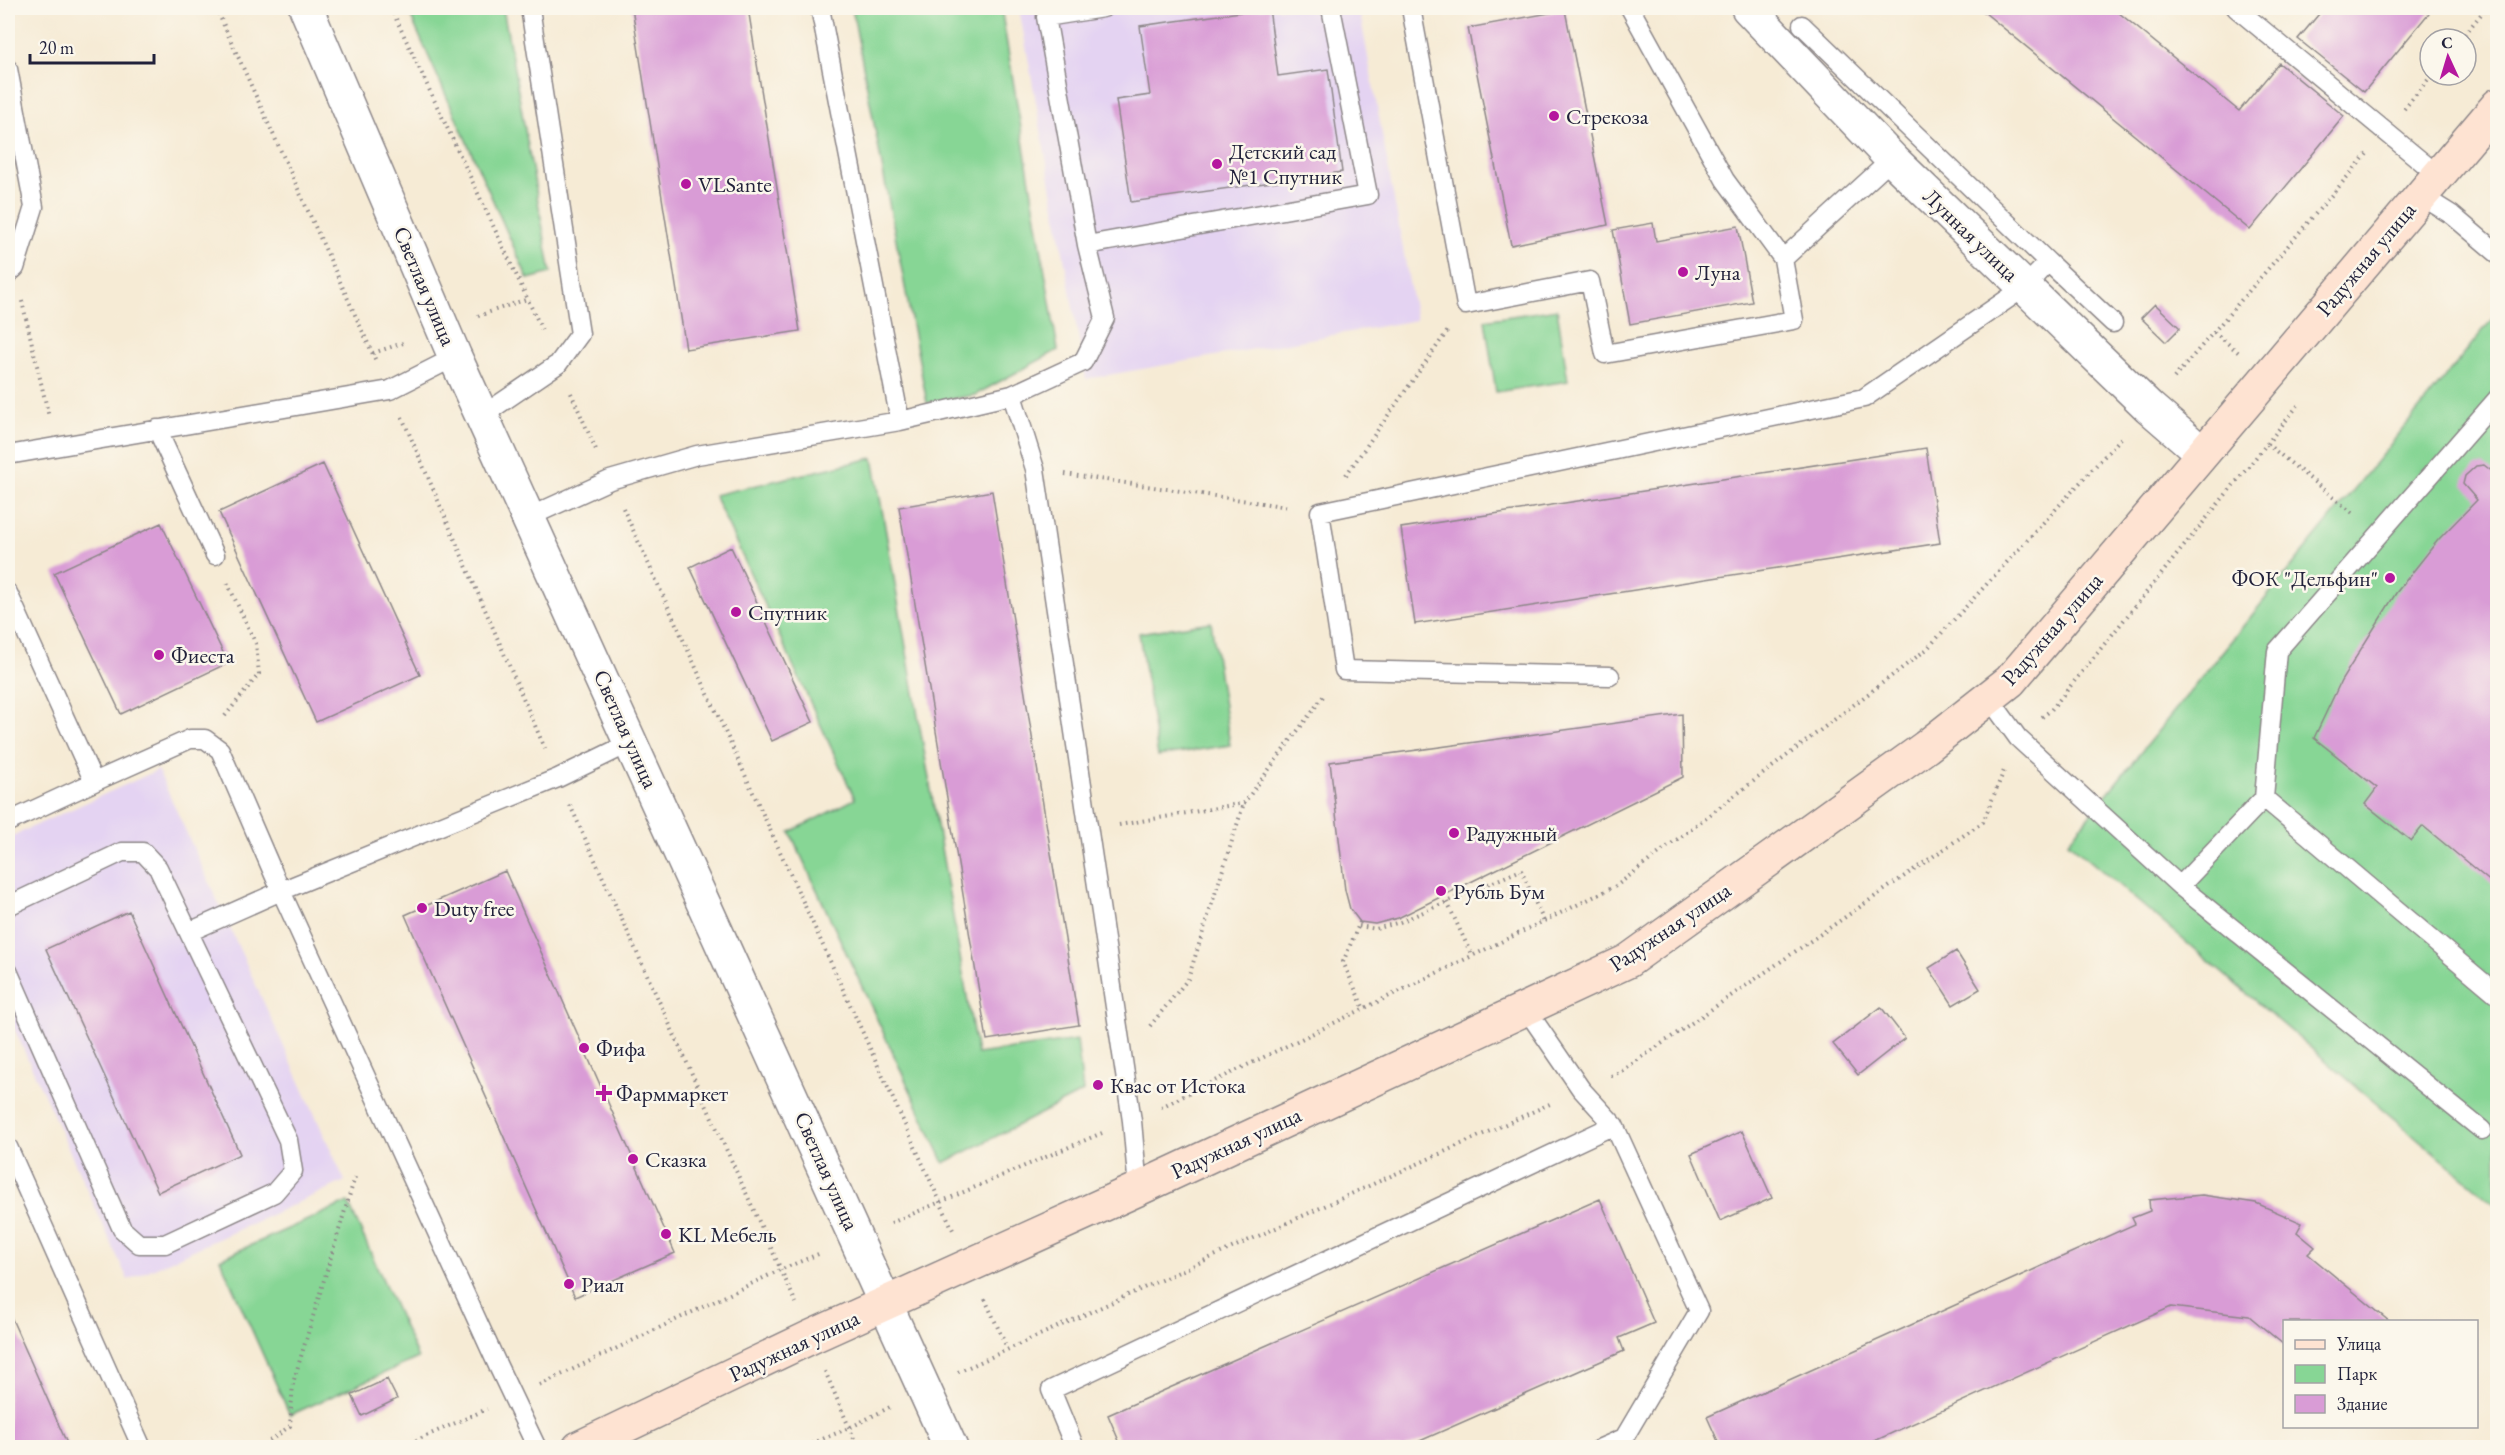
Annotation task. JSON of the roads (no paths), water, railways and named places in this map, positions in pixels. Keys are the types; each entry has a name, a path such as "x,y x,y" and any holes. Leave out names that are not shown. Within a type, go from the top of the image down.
{"main road":[{"name":"Радужная улица","path":"579,1448 886,1303 1138,1189 1628,961 1926,747 2010,681 2498,105"}],"street":[{"name":"Светлая улица","path":"306,8 455,357 951,1448"},
{"name":"Лунная улица","path":"1748,8 1892,159 2149,407 2202,453"}],"lane":[{"path":"483,415 558,364 580,334 530,8"},
{"path":"820,8 900,421"},
{"path":"529,517 610,480 697,455 900,421 1012,395 1083,362 1105,318 1087,245 1047,18 1102,8"},
{"path":"1087,245 1368,195 1331,8"},
{"path":"1411,8 1466,305 1590,281 1605,354 1794,320 1783,259 1725,180 1630,8"},
{"path":"2236,8 2386,132 2452,215 2498,254"},
{"path":"1802,25 2113,323"},
{"path":"8,69 34,207 11,271"},
{"path":"1783,259 1892,159"},
{"path":"1610,676 1344,670 1320,512 1864,398 2025,287 2048,262"},
{"path":"8,455 390,390 455,357"},
{"path":"1012,395 1035,469 1132,1121 1138,1189"},
{"path":"2180,886 2264,798 2277,651 2498,398"},
{"path":"156,429 215,555"},
{"path":"8,593 94,782"},
{"path":"1989,698 2018,738 2180,886 2482,1130"},
{"path":"8,822 190,739 205,739 220,750 281,891 537,1448"},
{"path":"189,932 281,891 558,778 632,742"},
{"path":"2264,798 2498,995"},
{"path":"8,906 10,903 122,852 142,852 158,868 288,1140 292,1172 274,1193 165,1244 139,1244 122,1229 8,971"},
{"path":"1526,1009 1581,1089 1614,1125 1699,1311 1624,1437 1601,1448"},
{"path":"1075,1448 1051,1390 1614,1125"},
{"path":"8,1147 142,1448"}],"place":[{"name":"Стрекоза","path":"1554,116"},
{"name":"Детский сад №1 Спутник","path":"1217,164"},
{"name":"VLSante","path":"686,184"},
{"name":"Луна","path":"1683,272"},
{"name":"ФОК \"Дельфин\"","path":"2390,578"},
{"name":"Спутник","path":"736,612"},
{"name":"Фиеста","path":"159,655"},
{"name":"Радужный","path":"1454,833"},
{"name":"Рубль Бум","path":"1441,891"},
{"name":"Duty free","path":"422,908"},
{"name":"Фифа","path":"584,1048"},
{"name":"Квас от Истока","path":"1098,1085"},
{"name":"Фарммаркет","path":"604,1093"},
{"name":"Сказка","path":"633,1159"},
{"name":"KL Мебель","path":"666,1234"},
{"name":"Риал","path":"569,1284"}]}
